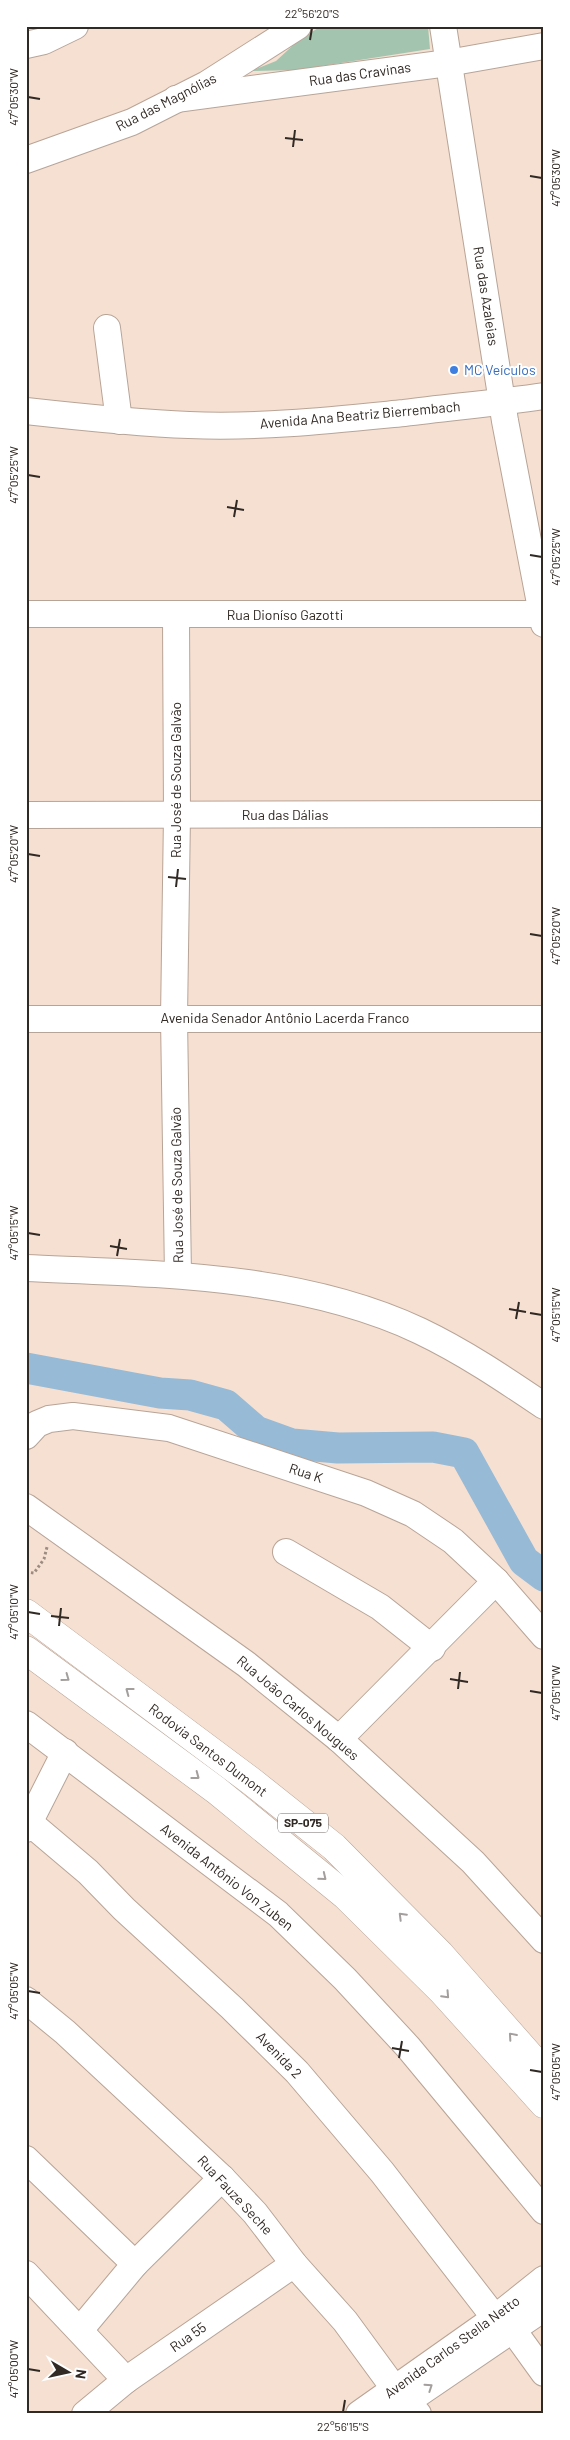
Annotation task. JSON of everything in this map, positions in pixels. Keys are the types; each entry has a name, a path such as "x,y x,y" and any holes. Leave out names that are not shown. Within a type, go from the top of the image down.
{"highway":[{"name":"Rodovia Santos Dumont","path":"26,1613 251,1781 334,1847 440,1954 544,2072"},
{"name":"Rodovia Santos Dumont","path":"26,1650 216,1790 346,1896 443,1992 544,2104"}],"street":[{"path":"26,45 44,40 75,26"},
{"name":"Rua das Magnólias","path":"26,160 114,129 207,84 298,26"},
{"name":"Rua das Azaleias","path":"443,26 504,412 543,618"},
{"name":"Rua das Cravinas","path":"176,99 448,63 544,46"},
{"path":"107,328 119,421"},
{"name":"Avenida Ana Beatriz Bierrembach","path":"26,427 184,437 322,438 504,412 544,396"},
{"name":"Avenida Ana Beatriz Bierrembach","path":"26,411 119,421 190,425 321,422 504,412 544,414"},
{"name":"Rua Dioníso Gazotti","path":"26,614 543,618"},
{"name":"Rua José de Souza Galvão","path":"176,616 177,815 174,1018 178,1275"},
{"name":"Rua das Dálias","path":"26,815 544,814"},
{"name":"Avenida Senador Antônio Lacerda Franco","path":"26,1019 544,1019"},
{"path":"26,1268 217,1278 292,1290 366,1311 420,1331 474,1359 544,1406"},
{"name":"Rua K","path":"26,1436 37,1424 49,1419 73,1416 169,1428 366,1493 413,1514 453,1541 496,1581 544,1636"},
{"name":"Rua João Carlos Nougues","path":"26,1507 246,1664 339,1739 472,1862 544,1940"},
{"path":"286,1552 380,1607 432,1648"},
{"path":"339,1739 432,1648 496,1581"},
{"name":"Avenida Antônio Von Zuben","path":"26,1724 278,1914 339,1972 408,2047 544,2211"},
{"path":"28,1826 65,1752"},
{"name":"Avenida 2","path":"28,1826 88,1872 124,1909 232,2008 296,2072 382,2172 544,2373"},
{"name":"Rua Fauze Seche","path":"26,2000 65,2032 222,2178 255,2213 294,2264 345,2321 402,2404"},
{"path":"26,2159 135,2264"},
{"path":"80,2330 135,2264 222,2178"},
{"name":"Rua 55","path":"84,2414 126,2380 294,2264"},
{"path":"26,2274 126,2380"},
{"name":"Avenida Carlos Stella Netto","path":"359,2414 402,2404 504,2324 544,2279"},
{"path":"504,2324 544,2308"}],"path":[{"path":"26,1572 34,1573 44,1560 51,1524"}],"green space":[{"path":"322,26 428,26 430,49 296,70 251,71 276,61 301,38"}],"waterway":[{"path":"26,1368 160,1393 190,1395 226,1405 256,1431 292,1444 338,1448 433,1447 464,1453 524,1561 544,1576"}],"place":[{"name":"MC Veículos","path":"454,370"}]}
